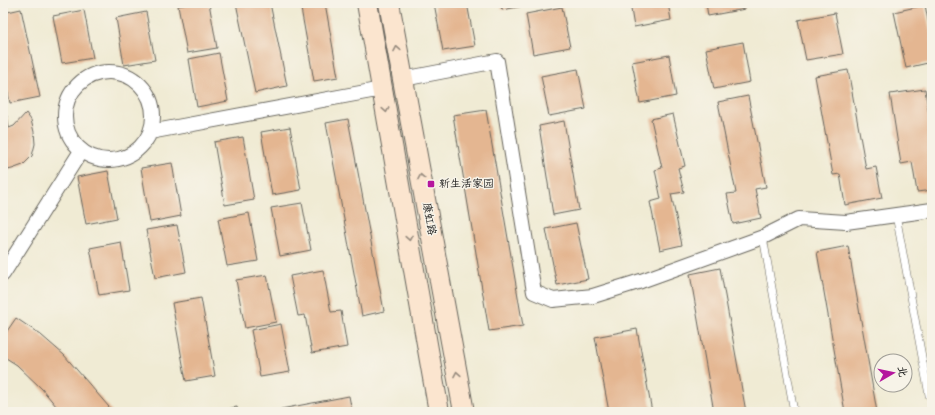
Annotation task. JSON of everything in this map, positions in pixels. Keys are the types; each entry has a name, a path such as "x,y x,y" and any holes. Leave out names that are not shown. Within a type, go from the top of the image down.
{"main road":[{"path":"367,3 439,412"},
{"name":"康虹路","path":"389,3 464,412"}],"street":[{"path":"403,79 497,61 534,292 553,300 593,296 641,281 763,237 799,219 846,222 932,210"},
{"path":"108,72 122,74 136,81 146,92 152,106 153,122 150,132 149,136 140,148 128,157 115,161 100,160 87,155 76,146 68,134 64,120 66,106 71,92 81,82 93,74 108,72"},
{"path":"150,132 382,89"},
{"path":"3,274 81,151"}],"lane":[{"path":"896,215 929,395"},
{"path":"763,237 794,412"}],"building":[{"path":"193,3 209,3 217,48 187,53 178,6"},
{"path":"236,3 270,3 287,86 255,93"},
{"path":"300,3 325,3 338,77 314,81"},
{"path":"434,3 467,3 475,46 443,51"},
{"path":"500,3 534,3 534,4 502,10"},
{"path":"630,3 668,3 671,20 634,27"},
{"path":"706,3 744,3 745,9 708,16"},
{"path":"925,5 932,41 932,62 906,68 894,12"},
{"path":"562,7 570,47 533,54 526,14"},
{"path":"21,9 40,97 10,103 3,69 3,13"},
{"path":"84,10 93,58 62,63 53,16"},
{"path":"146,12 155,60 124,65 116,18"},
{"path":"835,13 843,54 806,60 798,20"},
{"path":"743,42 750,82 714,89 706,49"},
{"path":"219,53 228,101 197,107 189,59"},
{"path":"669,55 676,96 640,103 632,62"},
{"path":"578,69 586,109 549,116 541,76"},
{"path":"848,70 866,169 876,167 882,198 845,205 840,174 833,175 815,76"},
{"path":"925,89 932,136 932,190 917,192 912,162 901,164 890,94"},
{"path":"748,96 766,187 755,189 761,218 733,224 727,194 736,193 718,102"},
{"path":"486,110 523,326 489,331 453,115"},
{"path":"26,113 31,120 34,132 35,144 32,156 23,165 3,171 3,116 7,116 9,128 14,126"},
{"path":"673,114 685,166 678,168 684,192 671,194 682,245 660,250 650,202 661,199 655,170 662,168 651,119"},
{"path":"348,119 384,311 362,316 326,123"},
{"path":"564,121 579,210 553,215 539,126"},
{"path":"290,127 301,190 272,195 261,132"},
{"path":"243,137 254,200 225,205 214,142"},
{"path":"172,163 181,216 150,222 141,168"},
{"path":"108,171 117,218 86,224 77,177"},
{"path":"302,203 311,250 280,256 271,208"},
{"path":"249,213 258,261 227,266 218,219"},
{"path":"576,223 588,279 557,285 546,229"},
{"path":"177,225 186,272 155,278 146,230"},
{"path":"121,242 129,290 99,295 90,248"},
{"path":"848,246 877,412 845,412 817,252"},
{"path":"720,268 746,412 714,412 690,274"},
{"path":"323,270 331,312 341,311 347,347 312,353 305,315 298,316 290,276"},
{"path":"267,275 276,322 245,328 236,280"},
{"path":"201,298 215,376 186,381 172,303"},
{"path":"16,318 41,335 64,355 112,412 61,412 42,389 17,365 3,356 3,337"},
{"path":"281,324 290,372 260,377 251,330"},
{"path":"637,329 652,412 609,412 595,337"},
{"path":"349,396 352,412 281,412 281,409"},
{"path":"237,407 238,412 217,412 217,411"}],"place":[{"name":"新生活家园","path":"431,184"}]}
